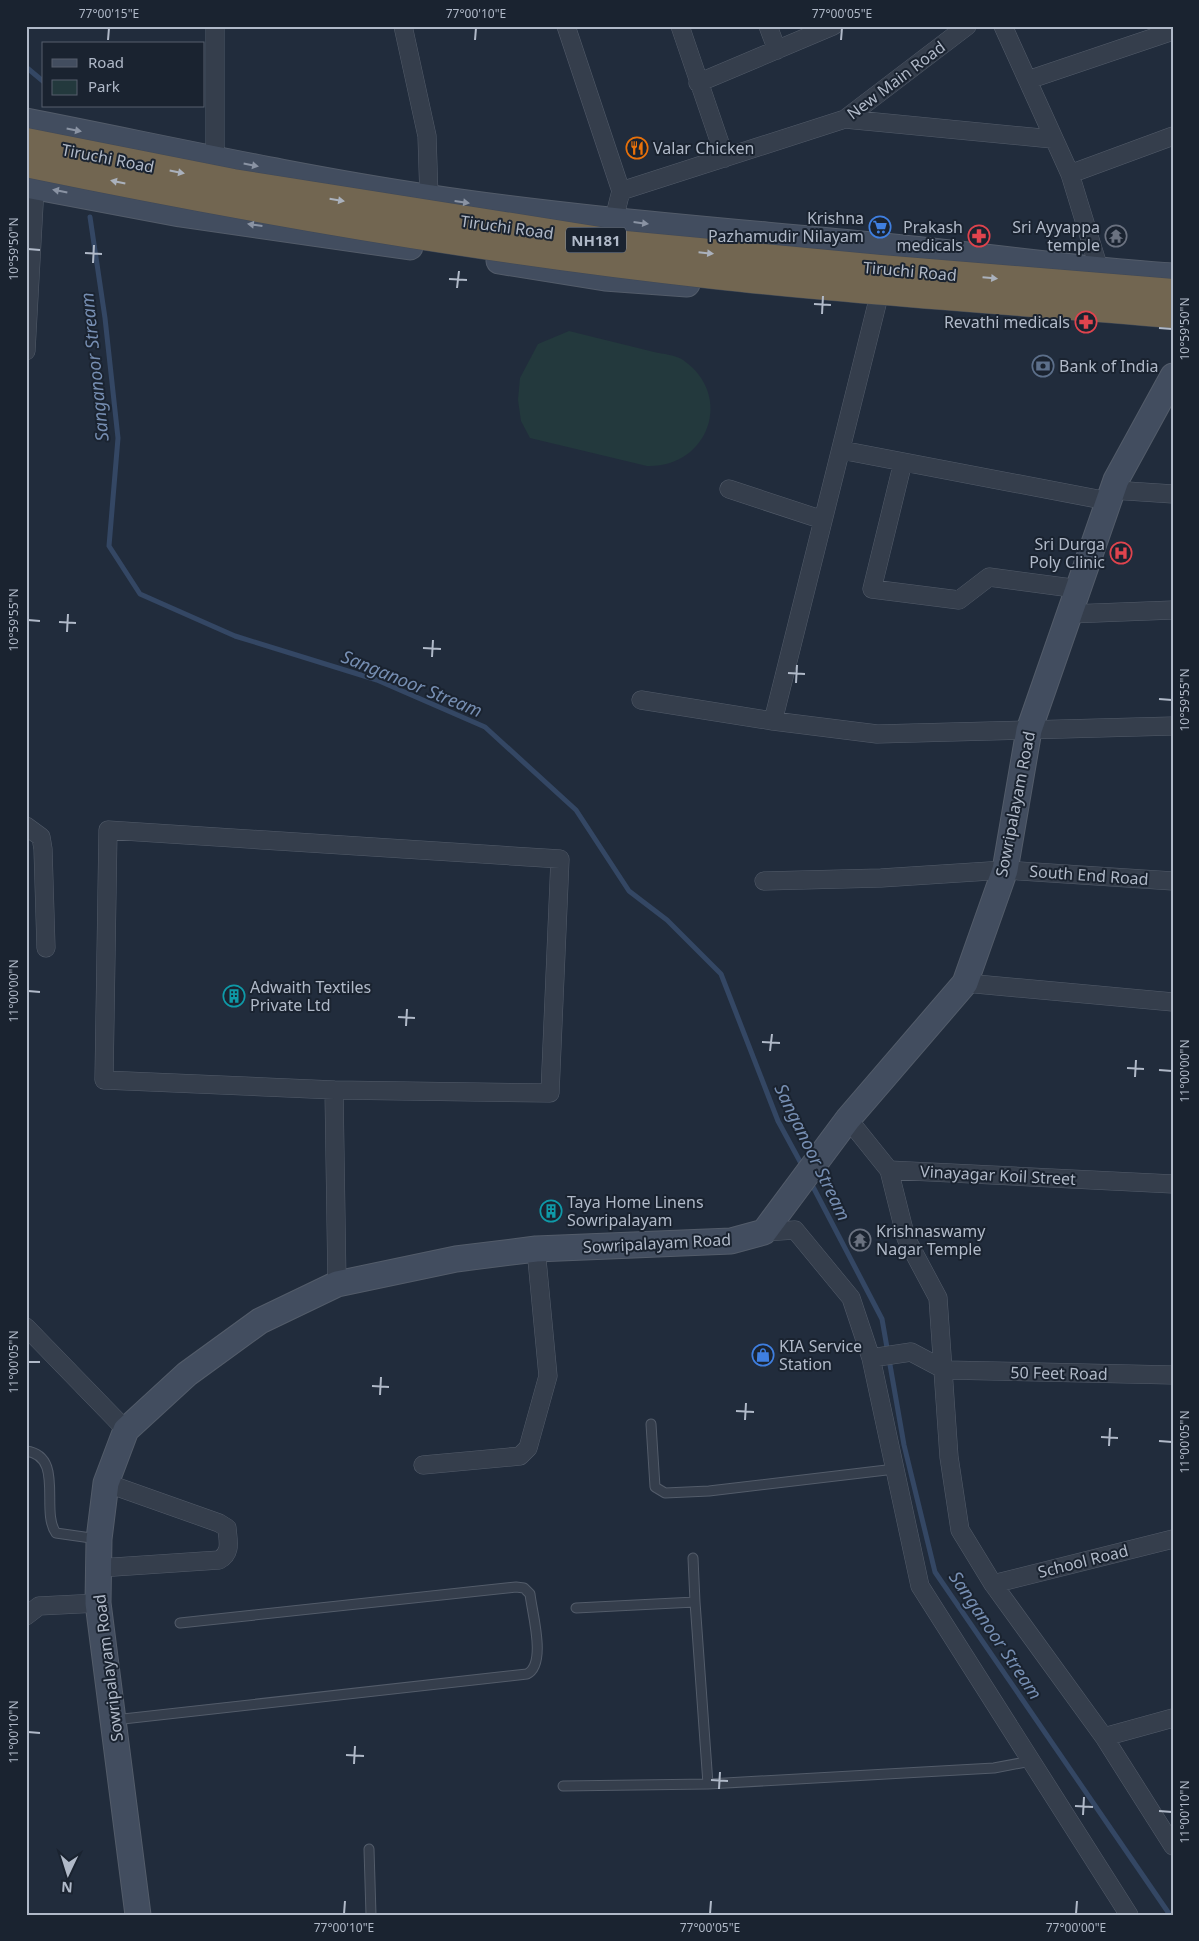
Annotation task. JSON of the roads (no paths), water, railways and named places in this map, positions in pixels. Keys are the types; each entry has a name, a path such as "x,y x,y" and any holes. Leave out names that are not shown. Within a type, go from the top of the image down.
{"highway":[{"name":"Tiruchi Road","path":"26,142 233,184 626,244 880,269 1173,293"},
{"name":"Tiruchi Road","path":"29,178 232,204 473,244 617,263 727,276 1173,314"}],"street":[{"path":"214,158 215,26"},
{"path":"403,26 427,136 429,197"},
{"path":"566,26 621,191 612,220 606,278"},
{"path":"680,26 725,158"},
{"path":"768,26 777,50"},
{"path":"698,83 833,26"},
{"name":"New Main Road","path":"621,191 845,119 967,26"},
{"path":"1002,26 1028,80 1052,139 1070,174 1100,272"},
{"path":"1028,80 1173,31"},
{"path":"845,119 1052,139"},
{"path":"26,121 214,158 429,197 612,220 1040,262 1100,272 1173,276"},
{"path":"1070,174 1173,136"},
{"path":"27,344 29,178 180,214 606,278 1173,324"},
{"path":"773,721 878,300"},
{"name":"Sowripalayam Road","path":"138,1915 98,1603 99,1539 106,1483 126,1430 187,1374 260,1321 336,1284 456,1259 536,1249 731,1242 764,1232 848,1119 966,983 1005,870 1029,730 1110,496 1173,376"},
{"path":"841,450 902,462 1110,496 1173,494"},
{"path":"902,462 872,588 959,600 989,578 1079,589"},
{"path":"729,489 823,520"},
{"path":"1070,614 1173,610"},
{"path":"641,700 773,721 877,734 1173,726"},
{"path":"26,826 41,837 43,849 46,948"},
{"path":"108,830 560,859 550,1093 334,1090 104,1080 108,830"},
{"name":"South End Road","path":"764,881 880,878 1005,870 1173,881"},
{"path":"966,983 1173,1002"},
{"path":"334,1090 336,1284"},
{"path":"848,1119 889,1170 906,1238 938,1298 945,1370 949,1457 960,1530 993,1584 1104,1737 1173,1846"},
{"name":"Vinayagar Koil Street","path":"889,1170 1173,1184"},
{"path":"764,1232 795,1230 851,1298 871,1358 920,1586 1129,1915"},
{"path":"422,1465 520,1456 528,1448 548,1376 536,1249"},
{"path":"26,1327 126,1430"},
{"path":"871,1358 911,1352 945,1370"},
{"name":"50 Feet Road","path":"945,1370 1173,1375"},
{"path":"99,1568 219,1560 226,1556 229,1550 227,1528 219,1523 106,1483"},
{"name":"School Road","path":"993,1584 1173,1539"},
{"path":"26,1616 40,1606 98,1603"},
{"path":"1104,1737 1173,1718"}],"lane":[{"path":"651,1424 655,1487 664,1493 709,1491 895,1469"},
{"path":"26,1451 40,1458 47,1466 52,1528 56,1532 99,1539"},
{"path":"693,1558 708,1784"},
{"path":"114,1720 527,1674 533,1671 538,1653 530,1594 524,1588 516,1587 180,1623"},
{"path":"576,1608 695,1602"},
{"path":"563,1786 708,1784 994,1768 1031,1761"},
{"path":"369,1849 371,1915"}],"waterway":[{"name":"Sanganoor Stream","path":"26,67 42,80"},
{"name":"Sanganoor Stream","path":"90,217 105,318 118,438 109,546 140,594 235,636 377,680 485,727 576,810 629,891 667,920 721,974 778,1121 803,1167"},
{"name":"Sanganoor Stream","path":"810,1181 882,1319 904,1445 935,1572 1170,1915"}],"place":[{"name":"Valar Chicken","path":"637,148"},
{"name":"Krishna Pazhamudir Nilayam","path":"880,227"},
{"name":"Prakash medicals","path":"979,236"},
{"name":"Sri Ayyappa temple","path":"1116,236"},
{"name":"Revathi medicals","path":"1086,322"},
{"name":"Bank of India","path":"1043,366"},
{"name":"Sri Durga Poly Clinic","path":"1121,553"},
{"name":"Adwaith Textiles Private Ltd","path":"234,996"},
{"name":"Taya Home Linens Sowripalayam","path":"551,1211"},
{"name":"Krishnaswamy Nagar Temple","path":"860,1240"},
{"name":"KIA Service Station","path":"763,1355"}]}
